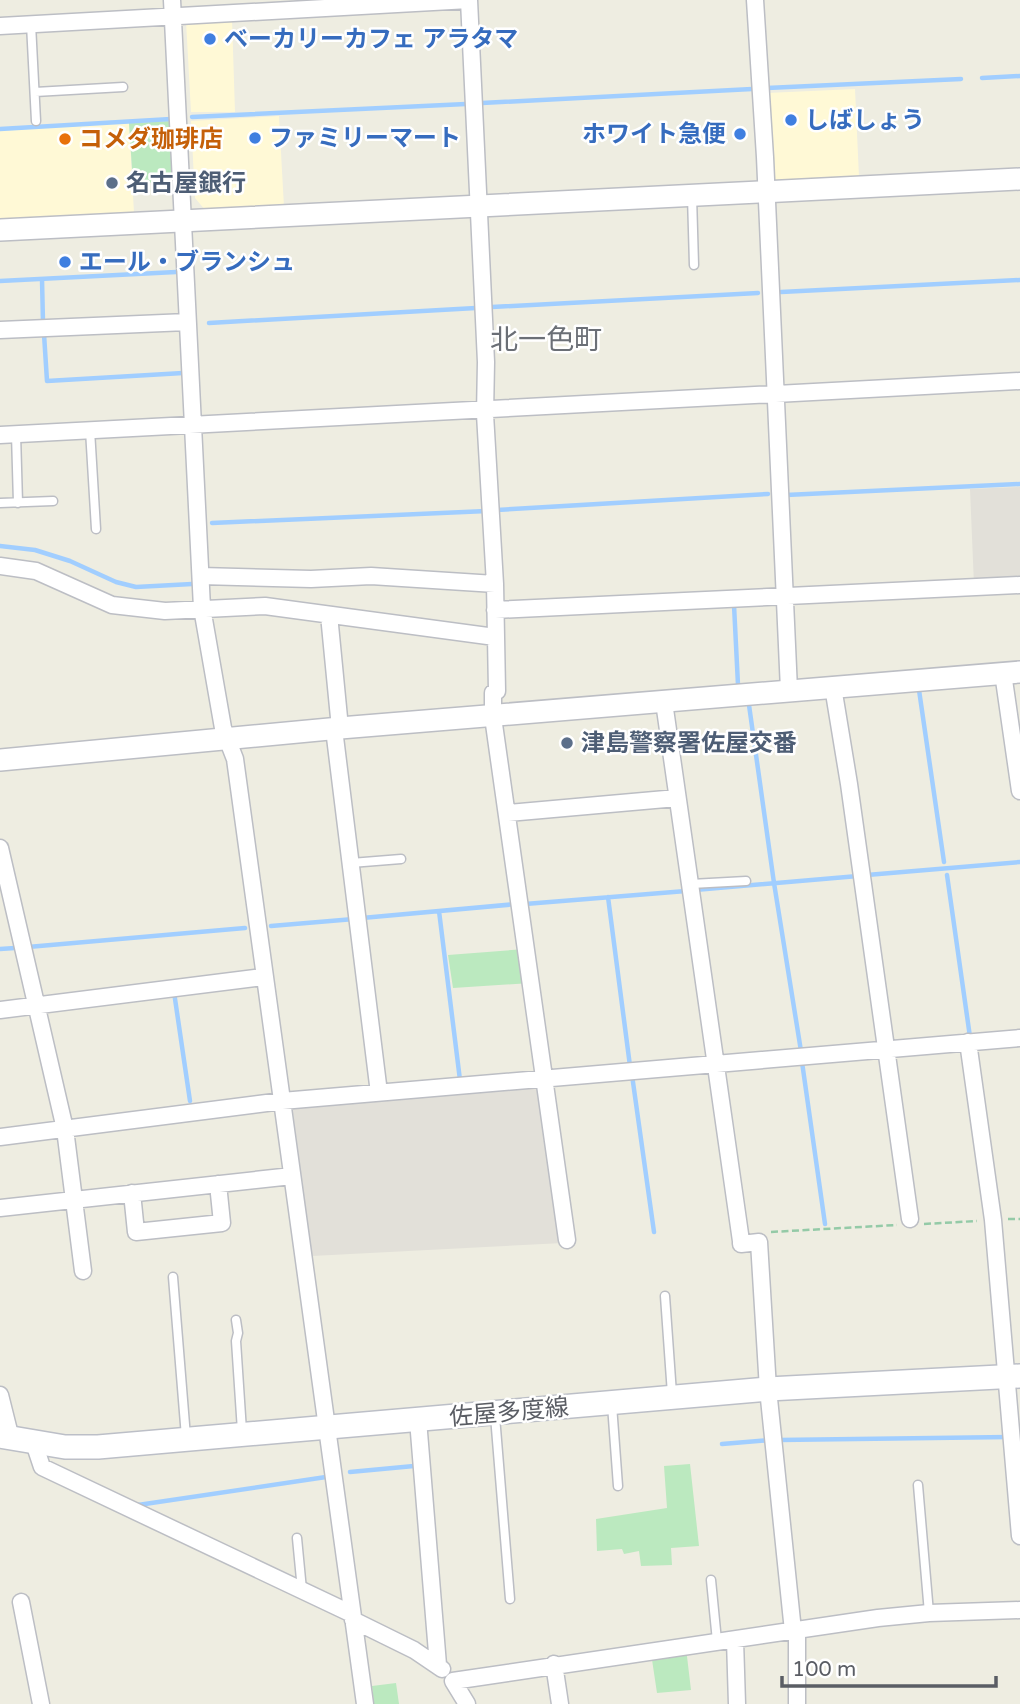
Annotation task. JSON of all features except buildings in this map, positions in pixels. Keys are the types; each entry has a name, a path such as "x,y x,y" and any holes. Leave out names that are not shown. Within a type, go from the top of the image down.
{"main road":[{"name":"佐屋多度線","path":"5,1438 34,1443 98,1447 768,1389 1014,1377"}],"street":[{"path":"0,26 172,8 469,0 495,584 497,691 493,693 493,717 567,1240"},
{"path":"755,0 789,690"},
{"path":"172,8 202,608 223,728 234,759 365,1704"},
{"path":"0,230 1020,179"},
{"path":"0,330 187,322"},
{"path":"8,434 1020,381"},
{"path":"0,566 36,570 112,605 165,611 265,606 495,636"},
{"path":"201,576 311,579 371,576 495,584"},
{"path":"495,610 1020,585"},
{"path":"329,615 337,729 351,863 379,1093"},
{"path":"0,760 789,690 1012,673 1020,791"},
{"path":"833,687 911,1223"},
{"path":"664,702 741,1244 759,1242 768,1389 795,1630 797,1704"},
{"path":"508,813 677,798"},
{"path":"0,848 65,1129 83,1271"},
{"path":"0,1010 263,977"},
{"path":"0,1137 282,1101 1020,1038"},
{"path":"968,1042 1014,1377 1020,1536"},
{"path":"0,1208 292,1176"},
{"path":"132,1193 136,1232 222,1223 218,1184"},
{"path":"0,1395 5,1438"},
{"path":"418,1420 439,1665"},
{"path":"34,1443 42,1467 302,1590 439,1665 467,1704"},
{"path":"21,1602 41,1704"},
{"path":"453,1681 554,1664 929,1613 1020,1610"},
{"path":"735,1640 737,1704"},
{"path":"554,1664 560,1704"}],"lane":[{"path":"31,24 36,121"},
{"path":"35,92 123,87"},
{"path":"692,196 694,265"},
{"path":"90,430 96,529"},
{"path":"8,434 18,503"},
{"path":"0,503 53,502"},
{"path":"351,863 401,859"},
{"path":"691,884 746,881"},
{"path":"173,1276 186,1440"},
{"path":"665,1296 672,1398"},
{"path":"236,1320 243,1436"},
{"path":"612,1404 618,1486"},
{"path":"495,1413 510,1599"},
{"path":"918,1485 929,1613"},
{"path":"297,1538 302,1590"},
{"path":"711,1580 717,1641"}],"path":[{"path":"740,1237 911,1223 993,1223"}],"shaded area":[{"path":"232,19 235,112 191,112 186,21"},
{"path":"855,89 859,177 777,181 772,176 767,93"},
{"path":"279,116 284,207 206,211 195,198 191,121"},
{"path":"129,123 134,213 0,220 0,130"},
{"path":"1020,487 1020,582 974,585 970,489"},
{"path":"541,1085 563,1243 312,1256 292,1106"}],"green space":[{"path":"171,121 175,181 133,184 129,123"},
{"path":"525,949 531,983 453,988 448,955"},
{"path":"690,1464 699,1546 671,1548 672,1565 641,1566 639,1551 624,1554 622,1549 597,1551 596,1519 667,1508 664,1466"},
{"path":"686,1648 691,1690 657,1693 651,1653"},
{"path":"396,1683 399,1704 374,1704 372,1686"}],"waterway":[{"path":"982,78 1020,76"},
{"path":"767,88 961,79"},
{"path":"482,103 752,89"},
{"path":"192,117 466,104"},
{"path":"0,129 171,119"},
{"path":"0,281 176,272"},
{"path":"42,279 43,323"},
{"path":"781,292 1020,280"},
{"path":"492,307 758,293"},
{"path":"209,323 476,308"},
{"path":"44,334 47,381 183,373"},
{"path":"786,495 1020,484"},
{"path":"497,510 768,494"},
{"path":"212,523 487,511"},
{"path":"0,546 35,550 70,561 116,582 136,587 192,584"},
{"path":"734,605 738,685"},
{"path":"919,690 944,862"},
{"path":"749,705 801,1051"},
{"path":"867,875 1020,862"},
{"path":"947,875 970,1037"},
{"path":"695,890 858,876"},
{"path":"525,904 686,891"},
{"path":"608,897 630,1066"},
{"path":"362,918 517,904"},
{"path":"439,911 460,1080"},
{"path":"271,926 354,919"},
{"path":"28,947 245,928"},
{"path":"0,949 15,948"},
{"path":"174,992 190,1101"},
{"path":"802,1062 825,1224"},
{"path":"632,1075 654,1232"},
{"path":"779,1440 1009,1437"},
{"path":"722,1444 770,1440"},
{"path":"350,1472 414,1466"},
{"path":"138,1505 326,1477"}],"place":[{"name":"ベーカリーカフェ アラタマ","path":"210,39"},
{"name":"しばしょう","path":"791,120"},
{"name":"ホワイト急便","path":"740,134"},
{"name":"ファミリーマート","path":"255,138"},
{"name":"コメダ珈琲店","path":"65,139"},
{"name":"名古屋銀行","path":"112,183"},
{"name":"エール・ブランシュ","path":"65,262"},
{"name":"津島警察署佐屋交番","path":"567,743"}],"district":[{"name":"北一色町","path":"546,339"}]}
